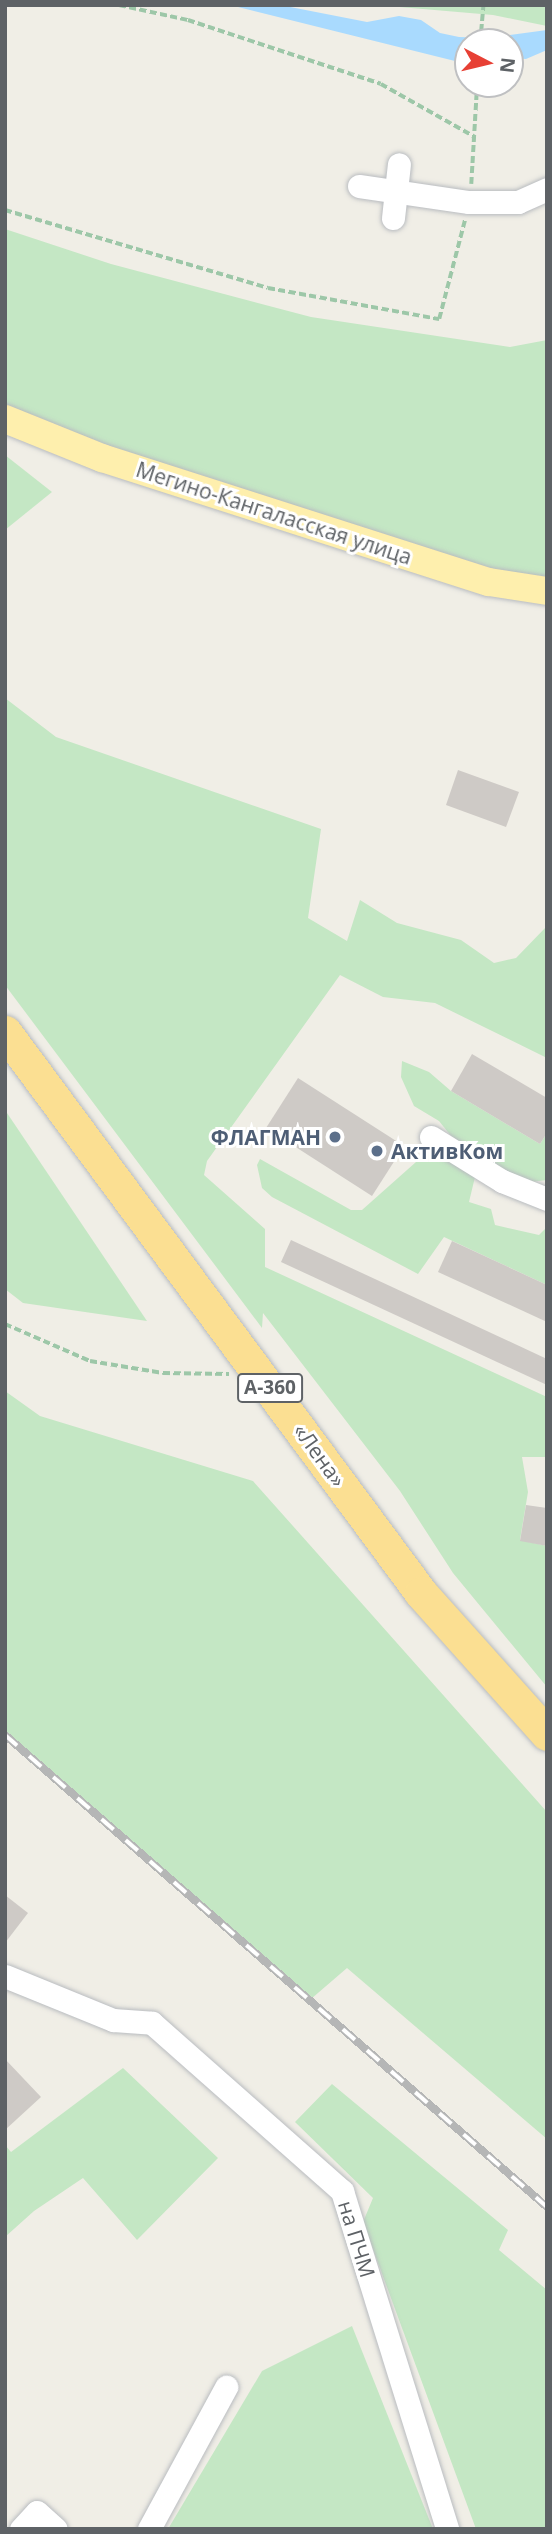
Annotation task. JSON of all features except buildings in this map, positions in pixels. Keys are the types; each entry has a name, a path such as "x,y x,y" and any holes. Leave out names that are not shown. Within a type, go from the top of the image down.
{"highway":[{"name":"«Лена»","path":"5,1032 421,1592 547,1734"}],"main road":[{"name":"Мегино-Кангаласская улица","path":"5,419 102,458 489,582 547,591"}],"street":[{"path":"393,218 399,164"},
{"path":"359,186 469,202 518,202 547,189"},
{"path":"431,1137 502,1181 547,1199"},
{"name":"на ПЧМ","path":"5,1976 113,2020 152,2023 342,2191 447,2529"},
{"path":"149,2529 226,2387"},
{"path":"20,2529 37,2512 56,2529"}],"path":[{"path":"119,5 188,20 381,84 475,137"},
{"path":"481,28 483,5"},
{"path":"5,210 268,288 439,318 469,202 476,98"},
{"path":"5,1324 90,1360 163,1373 213,1376 257,1370"}],"green space":[{"path":"376,5 547,5 547,26 493,15"},
{"path":"5,229 111,264 311,317 510,347 547,340 547,591 5,419"},
{"path":"5,455 52,492 5,530"},
{"path":"5,698 56,737 321,829 308,918 347,941 360,900 397,923 461,940 494,963 516,958 547,926 547,1058 435,1003 383,997 340,975 207,1161 204,1175 265,1229 265,1267 547,1397 547,1457 522,1457 528,1492 520,1540 547,1546 547,1687 453,1573 400,1491 263,1313 262,1328 5,985"},
{"path":"402,1061 429,1072 451,1091 540,1144 547,1133 547,1180 522,1183 455,1141 439,1121 414,1106 401,1077"},
{"path":"5,1110 147,1321 23,1303 5,1289"},
{"path":"425,1154 446,1155 475,1177 469,1202 491,1209 495,1225 539,1235 547,1227 547,1285 444,1237 418,1274 272,1197 262,1188 257,1165 260,1159 351,1210 362,1210"},
{"path":"5,1391 40,1416 253,1481 547,1812 547,2139 347,1968 311,1999 5,1734"},
{"path":"123,2068 218,2158 137,2240 83,2178 34,2211 5,2237 5,2145 11,2152"},
{"path":"332,2084 508,2230 499,2250 547,2290 547,2529 476,2529 363,2222 373,2198 295,2122"},
{"path":"352,2326 433,2529 168,2529 262,2371"}],"water":[{"path":"230,5 280,5 367,22 399,16 421,20 440,33 454,36 454,61"},
{"path":"547,30 547,50 526,59 524,33"}],"railway":[{"path":"5,1735 547,2207"}],"place":[{"name":"ФЛАГМАН","path":"335,1137"},
{"name":"АктивКом","path":"377,1151"}]}
